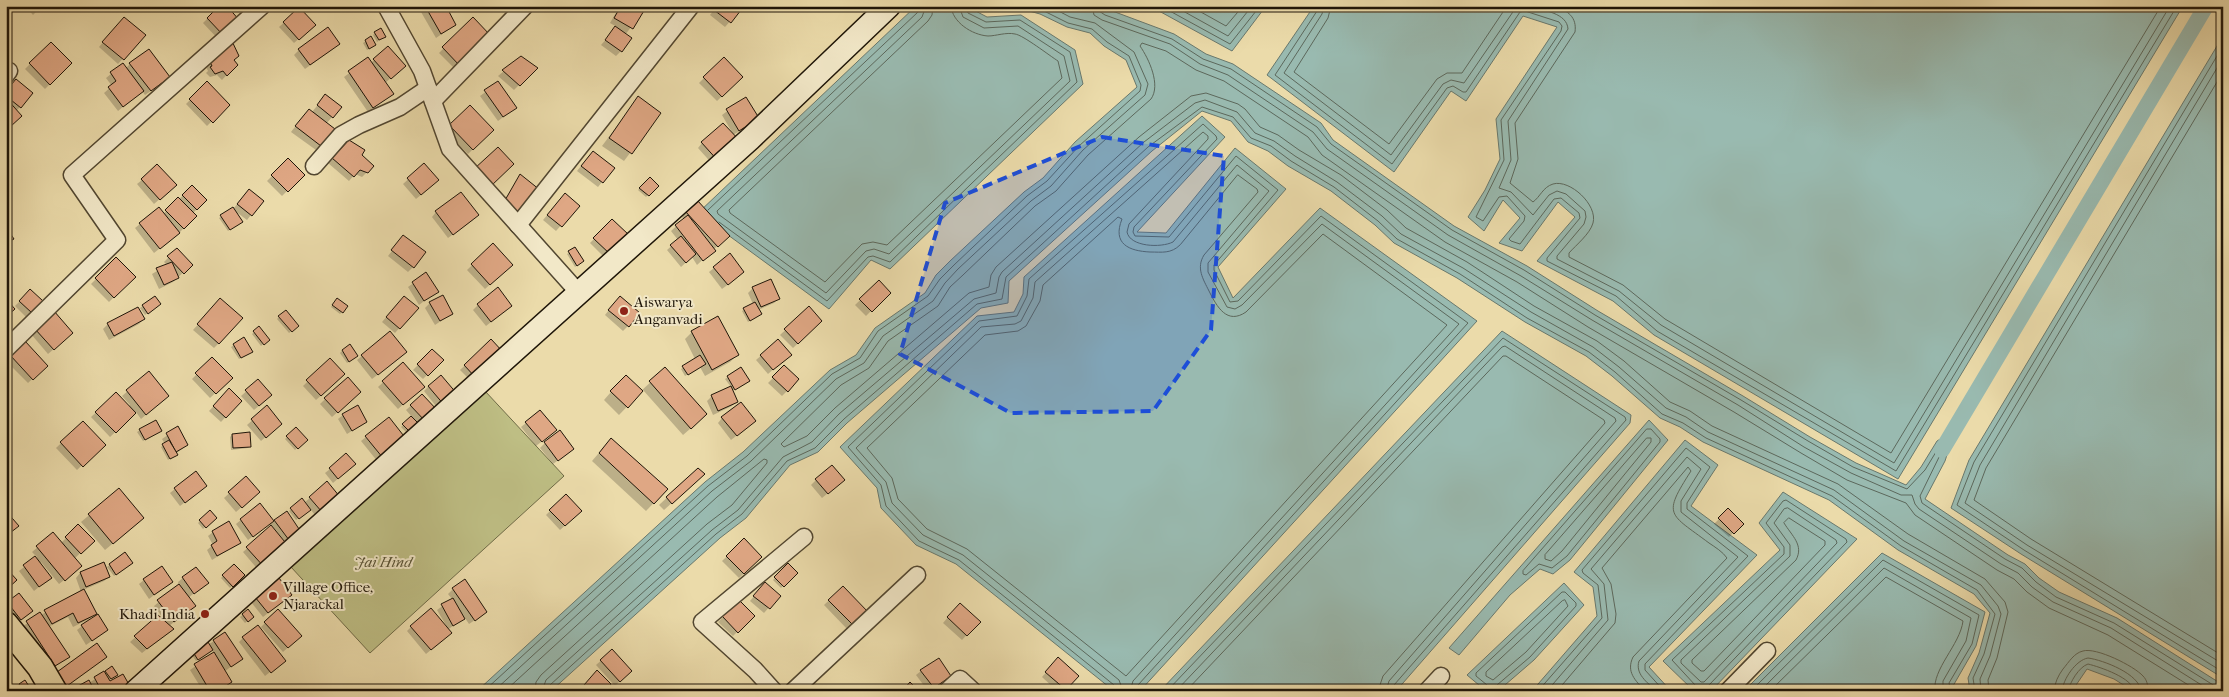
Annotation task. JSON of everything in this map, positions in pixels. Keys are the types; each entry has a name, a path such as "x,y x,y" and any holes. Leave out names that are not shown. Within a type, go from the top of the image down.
{"main road":[{"path":"136,691 750,139 889,6"},
{"path":"6,625 35,660 54,691"}],"street":[{"path":"6,349 117,240 72,176 262,6"},
{"path":"386,6 422,71 450,149 578,292"},
{"path":"314,166 341,135 359,124 430,94 525,6"},
{"path":"518,225 691,6"},
{"path":"774,691 755,670 702,622 804,537"},
{"path":"793,691 917,575"},
{"path":"1728,691 1767,651"},
{"path":"1426,691 1440,676"},
{"path":"947,691 960,679 973,691"}],"highlighted area":[{"path":"1102,137 1224,156 1211,330 1153,411 1011,413 900,354 945,203"}],"green space":[{"name":"Jai Hind","path":"485,391 564,476 370,653 291,567"}],"water":[{"path":"916,6 966,6 987,17 1021,15 1075,50 1083,84 890,269 871,260 829,309 698,213"},
{"path":"1011,6 1099,6 1174,34 1206,54 1233,64 1321,123 1333,140 1454,226 1527,266 1598,311 1856,463 1906,485 1921,467 1937,441 1955,430 1945,461 1925,499 2008,555 2025,564 2039,578 2059,592 2117,618 2223,685 2223,691 2133,691 2114,679 2087,669 2072,691 1970,691 1968,678 1979,653 1990,613 1974,594 1898,550 1829,500 1703,442 1680,427 1660,418 1586,356 1525,322 1457,278 1394,243 1375,225 1331,191 1288,166 1268,151 1248,142 1231,121 1202,111 1152,151 1009,281 1008,303 981,308 847,423 818,452 790,465 746,518 720,538 551,691 477,691 705,482 743,452 830,370 856,355 875,328 925,293 936,275 950,261 1024,192 1043,178 1075,142 1137,87 1126,60 1104,46 1090,33 1067,27 1040,14"},
{"path":"1162,6 1266,6 1232,51 1159,11"},
{"path":"1314,6 2183,6 1898,479 1654,335 1613,301 1537,261 1575,217 1558,202 1522,251 1499,243 1520,218 1503,200 1484,231 1468,217 1485,190 1500,159 1496,119 1557,27 1523,16 1466,101 1451,91 1394,172 1267,75"},
{"path":"2223,36 2223,678 2021,554 1951,508 1969,460"},
{"path":"1202,116 1225,137 1137,232 1166,233 1235,148 1286,189 1218,267 1233,298 1320,208 1477,321 1140,691 1114,691 956,564 916,545 881,508 877,488 840,447 977,316 1014,312 1023,294 1024,277"},
{"path":"1502,331 1631,415 1630,423 1396,691 1160,691"},
{"path":"1649,420 1668,440 1570,560 1553,574 1540,569 1510,595 1459,655 1449,648"},
{"path":"1685,440 1718,465 1691,506 1757,555 1649,667 1671,691 1532,691 1597,616 1593,587 1574,572"},
{"path":"1783,492 1857,539 1711,691 1694,691 1663,661 1780,550 1759,523"},
{"path":"1882,553 1985,612 1976,646 1953,686 1958,691 1744,691"},
{"path":"1564,583 1584,605 1534,660 1498,691 1486,691 1467,675"}],"building":[{"path":"219,6 227,6 240,21 224,36 207,18"},
{"path":"425,6 446,6 456,25 441,34"},
{"path":"621,6 640,6 645,9 633,29 614,18"},
{"path":"717,6 736,6 741,10 731,23 714,10"},
{"path":"299,7 316,25 299,40 283,22"},
{"path":"124,17 146,35 124,60 102,42"},
{"path":"473,17 491,36 460,66 442,47"},
{"path":"615,26 632,38 622,52 605,40"},
{"path":"328,27 340,44 310,65 298,49"},
{"path":"381,28 386,37 379,40 374,32"},
{"path":"371,36 376,45 369,49 365,40"},
{"path":"231,39 239,56 234,60 238,65 227,76 223,71 215,74 210,67 212,66 210,62"},
{"path":"51,42 72,63 50,85 29,63"},
{"path":"388,46 406,66 391,79 373,59"},
{"path":"149,49 170,77 151,91 129,63"},
{"path":"521,56 538,68 520,86 502,70"},
{"path":"368,57 394,94 373,108 348,71"},
{"path":"724,57 743,77 722,97 703,77"},
{"path":"123,63 144,91 123,107 108,87 116,81 110,72"},
{"path":"16,79 33,93 21,108 6,96 6,91"},
{"path":"207,81 230,105 213,123 189,99"},
{"path":"498,81 517,108 503,117 484,90"},
{"path":"325,94 342,107 333,118 317,105"},
{"path":"638,96 661,113 632,154 609,138"},
{"path":"746,97 759,118 739,131 726,109"},
{"path":"6,98 22,116 10,127 6,122"},
{"path":"470,105 494,130 473,150 449,125"},
{"path":"309,109 335,129 321,146 295,126"},
{"path":"723,123 742,143 720,163 701,142"},
{"path":"349,140 365,150 362,155 374,166 368,173 360,170 354,177 332,158"},
{"path":"498,147 514,164 491,186 474,169"},
{"path":"593,151 615,168 603,183 581,166"},
{"path":"288,158 305,175 288,192 271,175"},
{"path":"424,163 439,180 421,195 407,178"},
{"path":"157,164 177,185 160,200 141,179"},
{"path":"520,174 540,190 521,215 504,202"},
{"path":"650,177 659,186 649,196 639,188"},
{"path":"192,185 207,200 197,210 182,195"},
{"path":"249,189 264,201 252,216 237,204"},
{"path":"461,192 479,215 453,235 435,211"},
{"path":"565,193 580,206 562,227 547,215"},
{"path":"178,197 197,216 184,229 165,210"},
{"path":"697,200 730,236 718,247 685,211"},
{"path":"159,207 180,233 160,249 139,223"},
{"path":"233,207 243,222 230,230 220,215"},
{"path":"688,215 716,251 703,261 675,225"},
{"path":"612,219 629,235 611,255 593,238"},
{"path":"6,227 14,239 6,243"},
{"path":"403,235 426,252 414,268 391,250"},
{"path":"681,236 696,254 686,263 670,245"},
{"path":"493,243 513,265 490,285 471,264"},
{"path":"575,247 584,261 577,266 568,251"},
{"path":"177,248 193,265 184,274 167,256"},
{"path":"730,253 744,272 728,285 713,267"},
{"path":"116,257 136,277 114,298 95,278"},
{"path":"172,262 179,278 164,285 156,268"},
{"path":"426,272 439,292 424,301 412,282"},
{"path":"771,279 780,299 761,307 752,287"},
{"path":"879,280 891,293 872,312 859,299"},
{"path":"498,287 512,306 491,322 477,304"},
{"path":"30,289 43,301 32,313 19,301"},
{"path":"443,295 453,314 440,321 429,302"},
{"path":"155,296 161,304 148,314 142,305"},
{"path":"404,296 419,308 400,329 386,317"},
{"name":"Aiswarya Anganvadi","path":"620,296 640,313 629,327 608,310"},
{"path":"220,298 243,318 219,344 197,324"},
{"path":"337,298 348,306 343,313 332,305"},
{"path":"6,299 15,309 6,317"},
{"path":"755,302 762,314 750,321 743,308"},
{"path":"809,306 822,321 798,344 784,329"},
{"path":"138,307 145,319 114,336 107,323"},
{"path":"286,310 299,326 292,332 278,316"},
{"path":"54,311 73,333 54,350 35,329"},
{"path":"718,316 739,355 712,370 691,331"},
{"path":"259,326 270,340 264,345 253,331"},
{"path":"390,331 407,352 378,375 361,355"},
{"path":"244,337 253,352 241,358 233,344"},
{"path":"491,339 503,352 476,378 464,365"},
{"path":"778,339 792,355 773,370 760,355"},
{"path":"25,341 48,366 33,380 10,355"},
{"path":"350,344 358,356 349,362 342,350"},
{"path":"432,349 444,360 428,376 417,364"},
{"path":"700,355 706,364 688,375 682,366"},
{"path":"212,357 233,378 216,394 195,373"},
{"path":"330,358 345,374 321,396 306,380"},
{"path":"403,362 425,387 403,405 382,381"},
{"path":"784,365 799,379 788,392 772,377"},
{"path":"665,367 707,414 691,429 649,381"},
{"path":"741,367 750,381 735,390 727,376"},
{"path":"149,371 169,396 146,415 126,390"},
{"path":"441,375 458,395 445,406 428,386"},
{"path":"626,375 643,391 628,408 610,391"},
{"path":"348,377 361,392 338,413 324,398"},
{"path":"258,379 272,395 259,406 245,390"},
{"path":"731,386 738,402 718,411 711,395"},
{"path":"229,388 242,401 226,418 213,406"},
{"path":"116,392 136,413 116,433 95,412"},
{"path":"422,394 438,411 426,422 410,405"},
{"path":"741,402 756,421 737,436 721,417"},
{"path":"267,405 282,424 266,438 251,419"},
{"path":"358,405 367,422 352,431 342,414"},
{"path":"540,410 557,430 542,442 525,422"},
{"path":"411,416 421,426 412,434 402,424"},
{"path":"389,417 407,440 383,458 365,436"},
{"path":"156,420 162,431 145,440 139,429"},
{"path":"83,421 106,445 83,467 60,442"},
{"path":"178,426 188,445 176,452 166,433"},
{"path":"296,427 308,440 298,449 286,436"},
{"path":"560,430 574,449 558,461 544,442"},
{"path":"250,432 251,447 233,448 232,434"},
{"path":"611,438 668,489 654,504 599,453"},
{"path":"169,440 178,455 170,459 162,444"},
{"path":"346,453 356,464 338,479 329,468"},
{"path":"832,465 845,480 828,494 815,479"},
{"path":"698,468 705,474 672,504 666,497"},
{"path":"196,471 207,486 185,503 174,488"},
{"path":"246,476 260,492 242,508 228,492"},
{"path":"327,481 340,497 322,512 309,497"},
{"path":"119,488 144,518 113,544 88,514"},
{"path":"566,494 582,511 565,526 549,510"},
{"path":"302,498 311,510 299,519 290,508"},
{"path":"260,503 274,521 253,537 240,519"},
{"path":"1728,508 1744,524 1734,534 1718,518"},
{"path":"210,510 217,518 206,528 199,520"},
{"path":"6,511 19,526 6,536"},
{"path":"287,511 301,532 289,540 274,520"},
{"path":"229,521 241,543 217,556 211,545 217,541 212,531"},
{"path":"78,524 95,541 81,554 65,537"},
{"path":"271,525 289,547 265,568 246,547"},
{"path":"53,532 82,566 65,581 36,546"},
{"path":"744,538 762,557 744,574 726,556"},
{"path":"125,552 133,563 116,575 109,564"},
{"path":"35,556 52,578 39,587 23,565"},
{"path":"104,562 110,577 86,587 80,572"},
{"path":"788,563 798,573 784,587 774,577"},
{"path":"234,564 245,575 233,587 222,575"},
{"path":"162,566 173,582 154,595 143,579"},
{"path":"196,567 209,583 194,594 182,577"},
{"path":"6,568 17,580 6,590"},
{"name":"Village Office, Njarackal","path":"279,578 292,595 268,613 255,597"},
{"path":"465,579 487,612 475,621 452,588"},
{"path":"765,582 781,596 770,609 753,596"},
{"path":"179,584 196,606 174,622 157,600"},
{"path":"843,586 869,613 855,627 828,600"},
{"path":"84,589 97,614 78,623 73,613 52,624 44,610"},
{"path":"19,593 33,611 21,620 7,602"},
{"path":"453,598 465,619 453,626 441,604"},
{"path":"739,600 755,616 738,633 722,616"},
{"path":"960,603 981,622 967,636 947,617"},
{"path":"431,608 452,633 431,650 410,626"},
{"path":"248,609 254,617 248,622 242,614"},
{"path":"278,609 302,636 288,648 264,622"},
{"path":"40,612 70,657 55,666 26,621"},
{"path":"98,614 108,630 92,641 81,625"},
{"path":"158,615 174,629 147,649 134,636"},
{"path":"258,625 286,661 271,673 242,637"},
{"path":"225,632 243,659 231,667 213,640"},
{"path":"208,642 213,650 198,660 193,652"},
{"path":"97,643 107,657 67,686 57,672"},
{"path":"612,649 632,671 620,682 600,660"},
{"path":"214,652 232,682 218,691 210,691 194,664"},
{"path":"1058,657 1079,676 1066,690 1045,672"},
{"path":"939,658 951,676 934,688 920,670"},
{"path":"112,666 118,675 111,679 105,671"},
{"path":"597,670 611,684 605,691 591,691 584,685"},
{"path":"104,671 110,681 123,674 131,688 126,691 99,691 101,690 94,677"},
{"path":"25,680 32,691 23,691 19,684"},
{"path":"89,680 94,690 69,691"},
{"path":"910,682 919,691 902,691"}],"waterway":[{"path":"1942,450 2206,6"}],"place":[{"name":"Aiswarya Anganvadi","path":"624,311"},
{"name":"Village Office, Njarackal","path":"273,596"},
{"name":"Khadi India","path":"205,614"}]}
